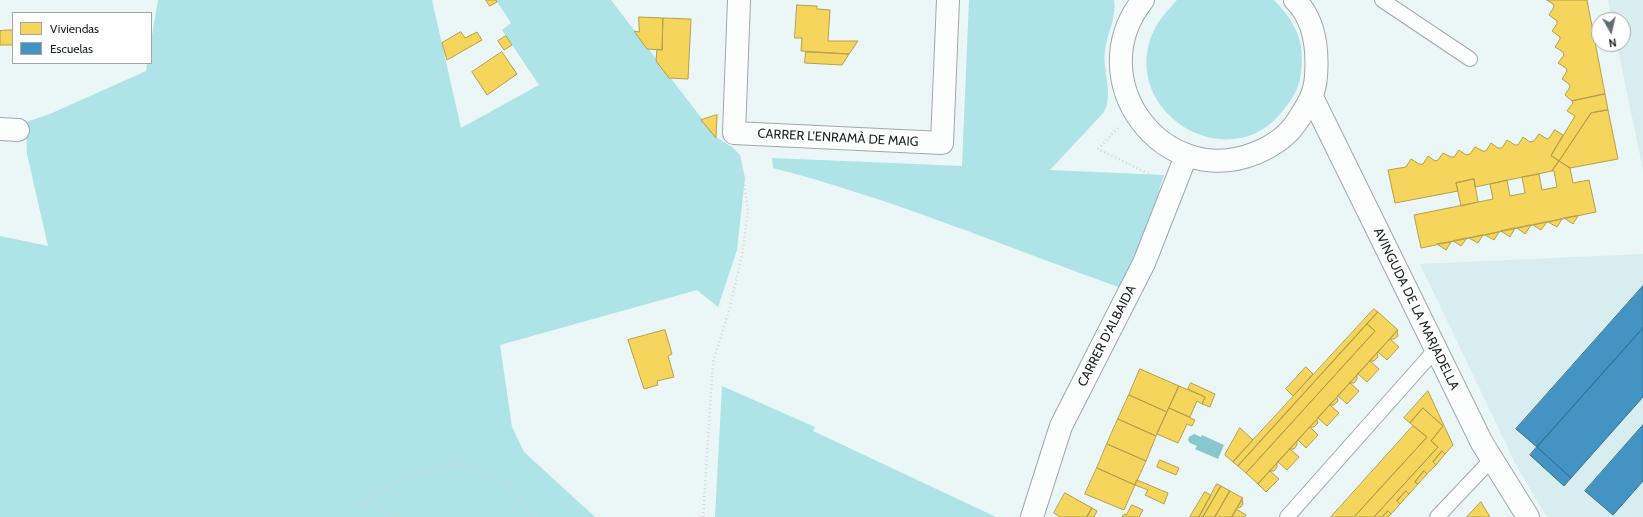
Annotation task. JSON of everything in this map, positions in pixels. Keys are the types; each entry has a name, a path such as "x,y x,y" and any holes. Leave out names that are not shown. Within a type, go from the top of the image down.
{"street":[{"path":"734,133 739,0"},
{"name":"CARRER L'ENRAMÀ DE MAIG","path":"734,133 942,142 948,0"},
{"path":"1136,3 1123,37 1120,68 1126,98 1142,124 1164,145 1186,156 1214,161 1242,158 1268,148 1291,130 1312,97 1316,82 1318,56 1312,29 1299,2"},
{"name":"AVINGUDA DE LA MARJADELLA","path":"1312,97 1482,443 1528,517"},
{"name":"CARRER D'ALBAIDA","path":"1032,517 1061,426 1144,264 1186,156"}],"lane":[{"path":"1382,0 1470,58"},
{"path":"1287,517 1436,349"},
{"path":"1437,517 1492,459"}],"path":[{"path":"703,517 713,362 742,255 748,210 734,133"},
{"path":"399,517 378,508 362,506 382,488 456,463 504,481 534,517"}],"shaded area":[{"path":"158,0 432,0 461,128 539,85 502,30 511,23 496,0 611,0 716,137 732,147 740,155 745,178 737,250 718,307 697,290 500,345 512,427 524,452 595,517 0,517 0,236 48,246 27,154 26,122 50,114 146,71 147,64 152,64 152,35"},
{"path":"969,0 1114,0 1115,7 1113,19 1105,51 1108,90 1107,105 1104,112 1050,170 1164,175 1144,238 1121,288 904,208 817,180 773,168 772,158 962,166"},
{"path":"1177,0 1274,0 1289,18 1301,45 1302,67 1299,83 1293,97 1281,113 1259,131 1235,139 1210,138 1187,129 1167,113 1153,92 1147,68 1150,40 1158,23"},
{"path":"1608,0 1643,0 1643,170 1619,52 1631,52 1631,12 1610,12"},
{"path":"1643,254 1643,517 1547,517 1517,467 1420,264"},
{"path":"722,386 815,427 813,431 996,517 715,517"},
{"path":"1194,434 1201,437 1202,435 1224,445 1218,459 1195,449 1197,446 1190,443 1188,440 1189,437"}],"building: Viviendas":[{"path":"486,0 496,0 497,2 490,6"},
{"path":"1547,0 1587,0 1591,21 1591,52 1597,52 1605,94 1572,101 1565,95 1570,87 1569,84 1562,79 1567,71 1566,68 1558,63 1564,55 1563,52 1555,47 1560,37 1552,31 1557,24 1557,21 1549,15 1554,7 1553,4"},
{"path":"797,5 817,6 817,9 830,10 828,41 858,41 849,54 801,51 802,38 795,38"},
{"path":"639,17 663,18 662,50 647,49 634,31 639,32"},
{"path":"663,18 691,19 688,79 669,78 656,61 657,49 662,50"},
{"path":"12,30 12,45 0,45 0,31"},
{"path":"461,32 465,38 477,32 482,40 447,60 442,43"},
{"path":"506,36 512,45 504,50 498,41"},
{"path":"502,52 517,74 487,95 472,72"},
{"path":"806,52 849,54 842,65 805,63"},
{"path":"1605,94 1608,110 1591,113 1559,161 1551,156 1575,116 1567,111 1573,103 1572,101"},
{"path":"1608,110 1618,159 1570,168 1559,161 1591,113"},
{"path":"717,115 716,138 701,120"},
{"path":"1555,130 1563,135 1551,155 1559,161 1552,171 1475,187 1474,179 1456,183 1458,191 1395,203 1388,170 1406,167 1411,159 1419,164 1423,164 1428,156 1435,161 1438,160 1443,153 1454,157 1459,150 1466,155 1470,154 1475,147 1486,151 1491,143 1498,148 1502,148 1507,140 1515,145 1518,145 1523,137 1530,142 1534,141 1539,134 1547,139"},
{"path":"1559,161 1570,168 1573,183 1589,180 1596,212 1421,248 1414,215 1493,199 1490,184 1507,180 1510,196 1525,193 1522,177 1539,174 1542,190 1557,187 1554,171 1552,171"},
{"path":"1474,179 1478,202 1461,206 1456,183"},
{"path":"1578,216 1573,224 1564,218"},
{"path":"1562,219 1557,227 1548,222"},
{"path":"1547,222 1541,230 1533,225"},
{"path":"1531,225 1525,234 1517,228"},
{"path":"1515,228 1510,237 1501,231"},
{"path":"1499,232 1494,240 1485,235"},
{"path":"1483,235 1478,243 1469,238"},
{"path":"1467,238 1461,246 1453,241"},
{"path":"1451,242 1446,250 1437,244"},
{"path":"1374,309 1378,312 1238,466 1233,462"},
{"path":"1378,312 1398,330 1258,484 1246,473 1375,331 1367,324"},
{"path":"1367,324 1375,331 1246,473 1238,466"},
{"path":"665,330 672,354 668,356 674,377 657,381 658,385 644,389 628,340"},
{"path":"1397,331 1398,336 1394,339 1390,339"},
{"path":"1390,339 1399,347 1387,360 1378,352"},
{"path":"1377,353 1378,357 1374,361 1370,361"},
{"path":"1370,361 1379,369 1367,382 1358,374"},
{"path":"1306,367 1313,374 1293,396 1286,389"},
{"path":"1140,369 1179,386 1167,412 1129,395"},
{"path":"1357,375 1357,379 1354,383 1350,383"},
{"path":"1191,383 1215,394 1210,407 1202,404 1205,397 1188,389"},
{"path":"1350,383 1359,391 1347,404 1338,396"},
{"path":"1179,386 1205,397 1202,404 1197,401 1190,417 1169,408"},
{"path":"1428,391 1453,445 1445,454 1442,451 1433,462 1436,465 1427,474 1424,471 1415,482 1418,484 1409,494 1406,491 1397,501 1400,504 1391,514 1388,511 1382,517 1374,517 1438,447 1431,441 1443,426 1423,408 1410,423 1404,418"},
{"path":"1129,395 1167,412 1156,436 1118,419"},
{"path":"1337,398 1338,401 1334,405 1330,405"},
{"path":"1330,405 1339,413 1327,426 1318,418"},
{"path":"1169,408 1195,420 1192,426 1187,424 1178,443 1157,434"},
{"path":"1423,408 1443,426 1431,441 1438,447 1374,517 1354,517 1427,437 1410,423"},
{"path":"1118,419 1156,436 1146,461 1107,444"},
{"path":"1317,420 1318,423 1314,427 1310,427"},
{"path":"1413,426 1427,437 1354,517 1331,517"},
{"path":"1310,427 1318,435 1306,448 1298,440"},
{"path":"1240,428 1253,440 1233,462 1225,455"},
{"path":"1297,441 1297,445 1294,449 1290,449"},
{"path":"1107,444 1146,461 1135,485 1097,468"},
{"path":"1290,449 1299,457 1287,470 1278,462"},
{"path":"1442,451 1445,454 1436,465 1433,462"},
{"path":"1160,460 1179,468 1176,475 1157,467"},
{"path":"1277,463 1277,467 1274,471 1270,471"},
{"path":"1097,468 1135,485 1124,510 1085,494"},
{"path":"1270,471 1279,479 1266,492 1258,484"},
{"path":"1424,471 1427,474 1418,484 1415,482"},
{"path":"1137,480 1168,493 1164,504 1145,495 1148,490 1135,485"},
{"path":"1217,484 1221,486 1203,517 1199,517"},
{"path":"1221,486 1230,491 1215,517 1203,517"},
{"path":"1230,491 1243,498 1232,517 1215,517"},
{"path":"1406,491 1409,494 1400,504 1397,501"},
{"path":"1205,492 1211,495 1199,517 1190,517"},
{"path":"1065,493 1092,508 1087,517 1060,517 1054,513"},
{"path":"1242,499 1243,504 1241,507 1237,508"},
{"path":"1481,502 1490,517 1467,517"},
{"path":"1132,505 1143,510 1139,517 1122,517 1124,514 1126,515"},
{"path":"1092,508 1097,511 1094,517 1087,517"},
{"path":"1236,509 1246,515 1245,517 1232,517"},
{"path":"1388,511 1391,514 1388,517 1382,517"}],"building: Escuelas":[{"path":"1643,286 1643,328 1537,447 1516,429"},
{"path":"1643,328 1643,397 1571,478 1537,447"},
{"path":"1643,425 1643,481 1613,515 1585,491"},
{"path":"1537,447 1571,478 1564,486 1530,455"}]}
